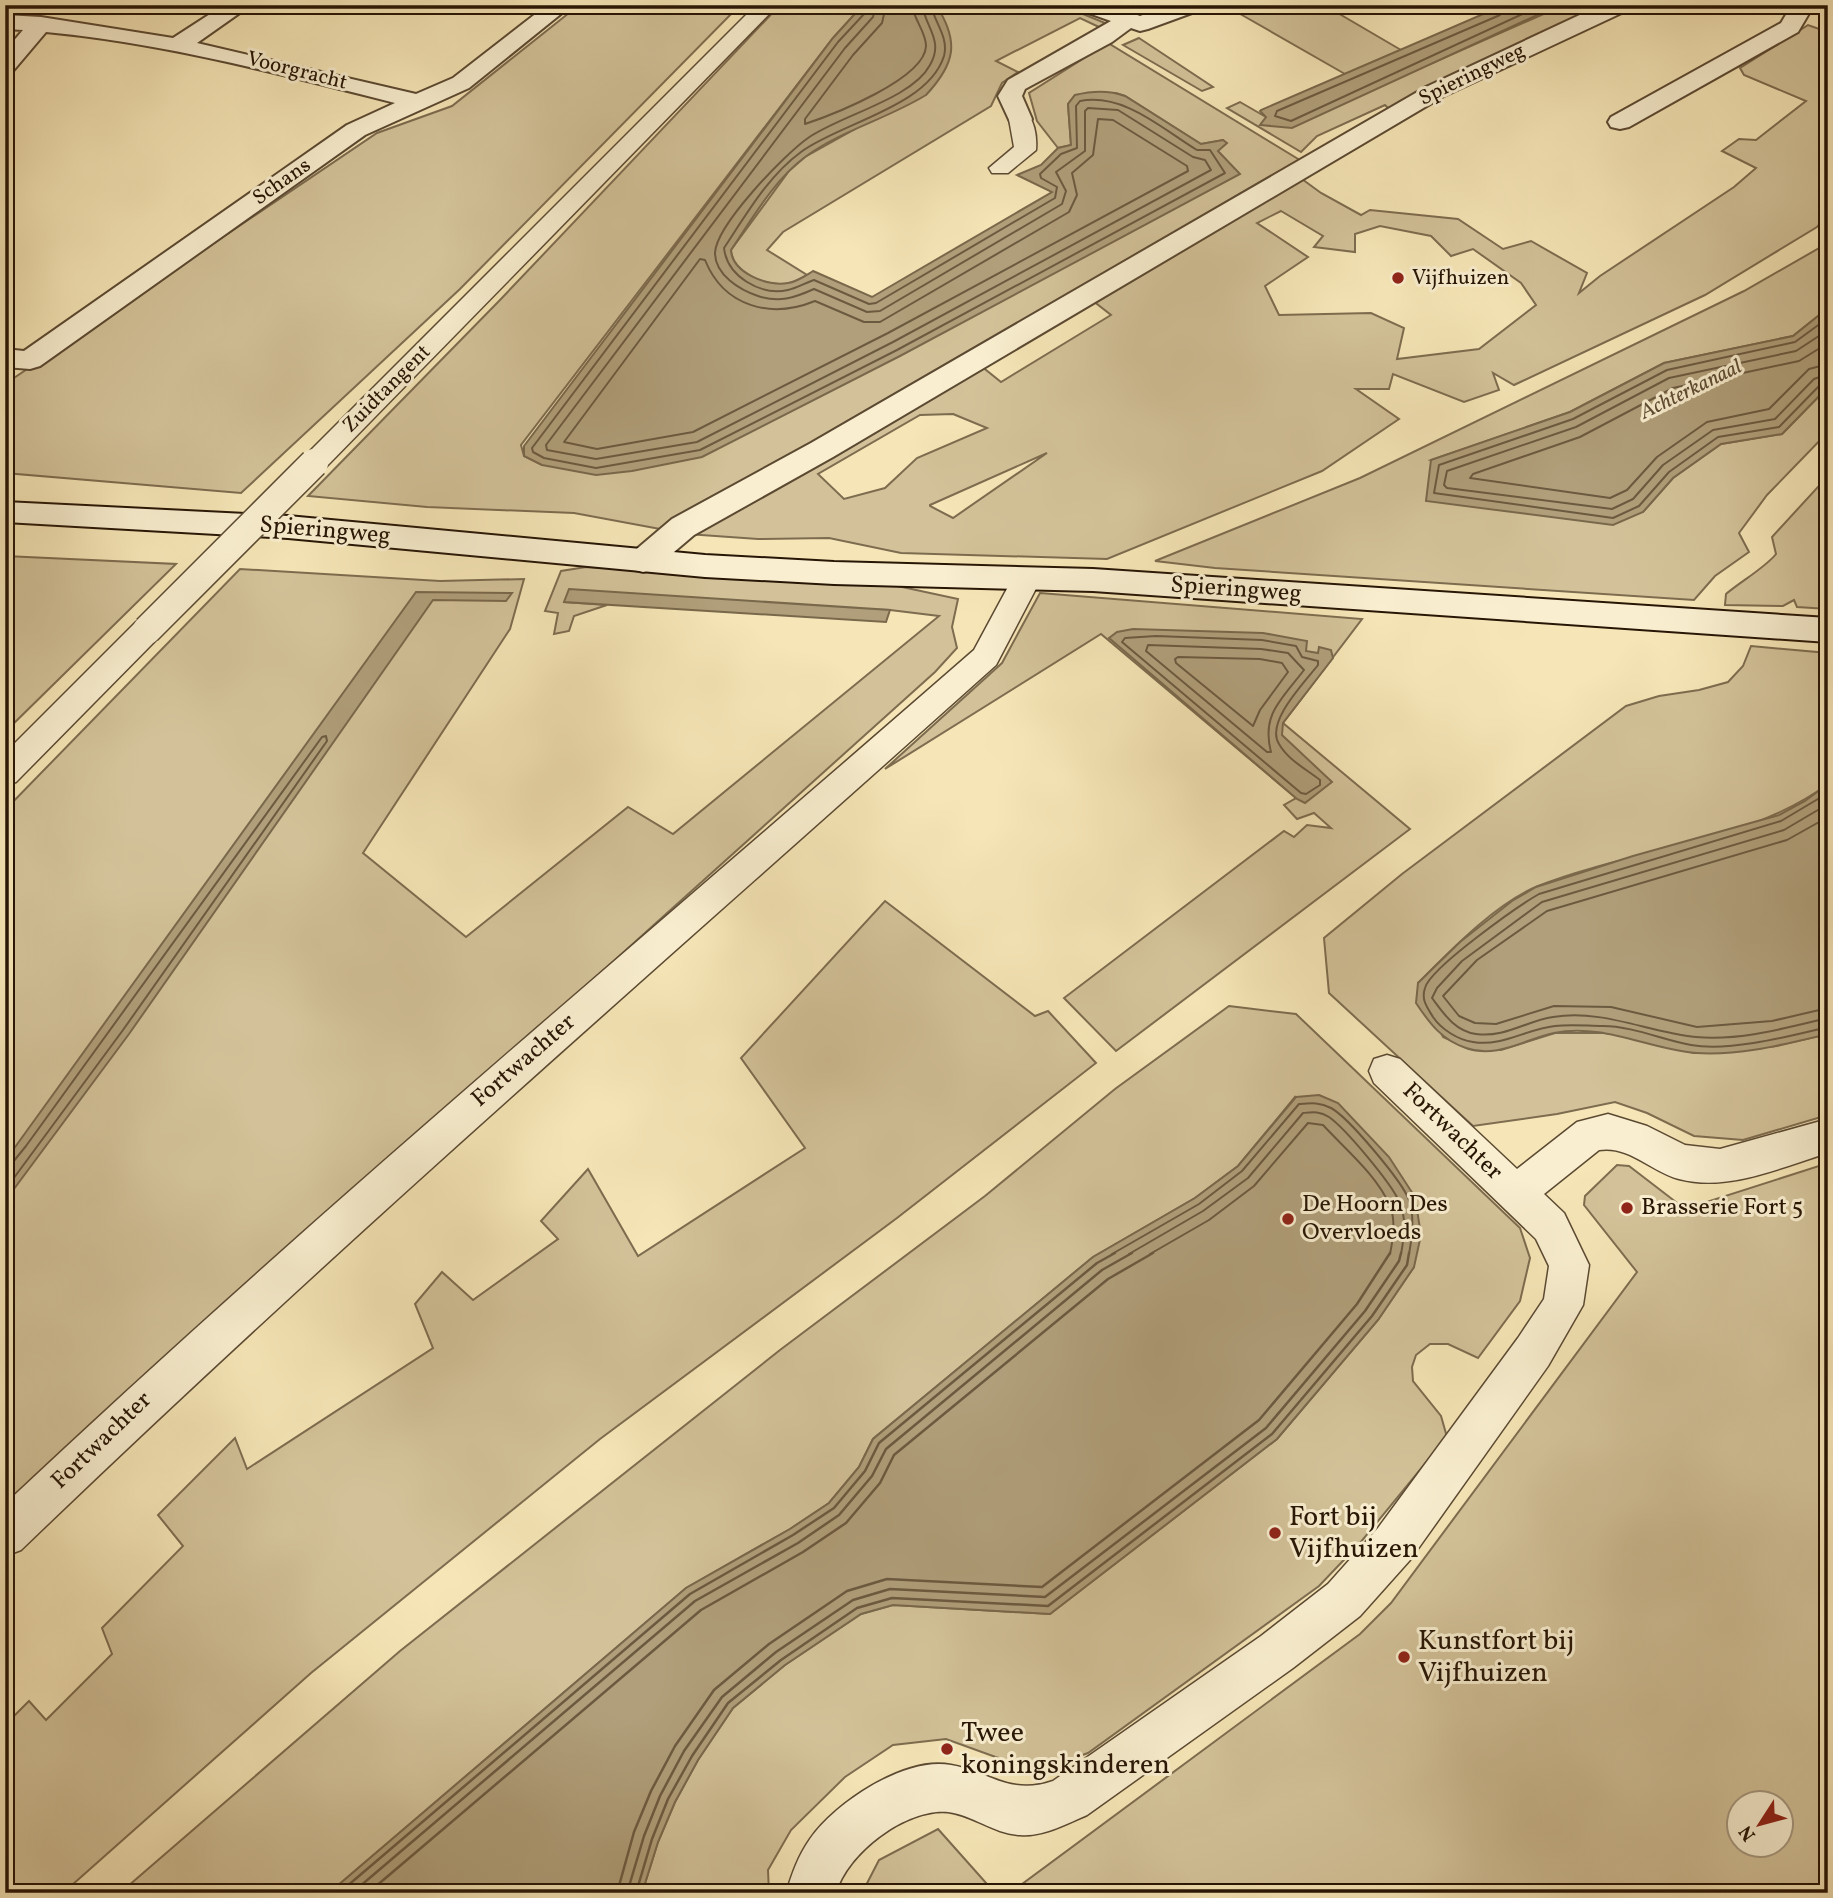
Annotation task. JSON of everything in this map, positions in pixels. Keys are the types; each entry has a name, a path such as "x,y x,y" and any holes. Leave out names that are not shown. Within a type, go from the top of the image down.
{"street":[{"path":"176,46 240,5"},
{"name":"Schans","path":"5,358 30,360 356,130 461,83 561,5"},
{"path":"1088,5 1140,24 1192,5"},
{"name":"Spieringweg","path":"643,561 683,527 822,450 1434,92 1620,5"},
{"path":"1620,122 1790,27 1800,10 1787,5"},
{"path":"1020,119 1010,96 1016,85 1104,37 1128,20"},
{"name":"Voorgracht","path":"5,22 41,24 232,55 418,102"},
{"path":"5,66 41,24"},
{"name":"Spieringweg","path":"5,512 288,527 643,561 834,573 1093,580 1828,630"}],"lane":[{"name":"Zuidtangent","path":"5,773 768,5"},
{"path":"1000,168 1025,150 1027,141 1020,119"},
{"name":"Fortwachter","path":"5,1534 150,1395 536,1050 985,657 1026,579"},
{"name":"Fortwachter","path":"811,1893 813,1880 829,1851 852,1829 901,1796 946,1787 1020,1813 1044,1810 1070,1798 1278,1652 1344,1600 1402,1534 1533,1352 1563,1305 1569,1265 1561,1243 1550,1226 1388,1071"},
{"path":"1516,1193 1590,1134 1621,1134 1680,1162 1720,1167 1828,1136"}],"shaded area":[{"path":"579,5 740,5 460,289 241,493 5,473 5,384 377,133 452,106"},
{"path":"780,5 863,5 833,38 521,445 524,456 542,465 1076,261 1239,174 1217,151 1226,143 1223,140 1201,144 1116,93 1075,95 1068,104 1071,145 1058,148 1037,121 1029,93 1108,43 1303,162 1287,168 1321,193 1361,215 1370,210 1458,219 1503,249 1531,241 1587,273 1579,293 1600,276 1734,187 1756,168 1722,151 1739,139 1756,140 1806,101 1744,75 1740,68 1808,25 1828,32 1828,215 1817,227 1705,295 1514,385 1493,373 1499,390 1464,402 1393,374 1389,389 1356,389 1399,419 1322,471 1107,559 901,553 829,538 758,539 687,534 574,513 427,507 308,496 500,300","holes":["1281,211 1323,236 1314,247 1355,252 1355,234 1380,226 1431,236 1451,256 1473,249 1521,283 1536,305 1479,349 1397,359 1404,328 1371,313 1279,315 1265,286 1308,257 1257,223","1079,290 1111,315 1001,382 970,357","953,414 987,428 917,458 885,488 844,499 818,474 920,415","1047,453 953,518 930,505"]},
{"path":"933,5 1061,5 1105,23 1099,27 1080,18 996,61 1018,72 1002,83 991,106 783,232 767,250 807,275 789,283 774,284 750,275 737,264 731,250 789,171 805,157 855,129"},
{"path":"1250,5 1324,5 1401,50 1345,74 1235,11"},
{"path":"1564,5 1611,5 1389,109 1385,105 1317,136 1301,152 1227,108 1240,102 1266,117 1430,64"},
{"path":"1139,38 1213,87 1202,91 1123,45"},
{"path":"1828,243 1828,308 1793,336 1664,363 1570,412 1431,460 1643,512 1673,478 1721,444 1782,434 1828,387 1828,432 1767,495 1739,533 1749,552 1715,576 1694,600 1215,568 1155,561 1360,478 1744,291"},
{"path":"1828,476 1828,609 1797,607 1794,600 1783,606 1725,605 1726,594 1776,554 1772,537"},
{"path":"5,556 176,564 5,732"},
{"path":"586,567 879,582 958,599 952,627 957,648 935,672 78,1443 5,1514 5,810 240,569 440,581 524,579 510,629 363,853 466,937 628,807 673,834 939,616 890,610 564,602 607,605 574,616 569,631 554,634 558,613 545,611 561,571"},
{"path":"1040,593 1362,619 1283,723 1410,829 1116,1051 1064,998 1284,831 1294,837 1307,825 1331,828 1314,813 1297,819 1284,805 1296,798 1101,634 885,769 1002,663"},
{"path":"1751,646 1828,653 1828,784 1796,804 1762,820 1688,844 1574,873 1538,886 1490,916 1418,983 1443,1037 1469,1049 1501,1050 1555,1033 1608,1033 1694,1053 1713,1053 1777,1046 1828,1034 1828,1115 1743,1140 1694,1136 1647,1113 1615,1102 1557,1114 1473,1126 1329,993 1324,938 1402,874 1626,706 1659,696 1728,682 1743,666"},
{"path":"885,901 1035,1016 1048,1011 1096,1063 897,1218 600,1439 311,1673 63,1893 5,1893 5,1725 29,1701 46,1720 112,1654 102,1628 183,1546 158,1515 235,1438 247,1469 433,1348 415,1304 442,1272 473,1300 558,1239 541,1221 588,1169 638,1256 805,1148 741,1058"},
{"path":"1229,1006 1296,1014 1520,1228 1530,1258 1520,1301 1478,1358 1448,1344 1430,1344 1416,1355 1412,1367 1413,1381 1441,1416 1447,1437 1360,1543 1319,1586 1088,1753 1052,1766 1023,1767 946,1739 893,1745 845,1777 791,1830 768,1870 769,1893 642,1893 658,1842 675,1802 698,1760 733,1708 785,1665 861,1614 893,1605 1050,1614 1277,1439 1378,1320 1414,1267 1295,1097 1238,1166 1195,1198 1093,1257 873,1439 859,1467 829,1503 790,1529 686,1588 329,1893 120,1893 400,1651 780,1350 985,1196 1115,1089"},
{"path":"1828,1163 1828,1893 1010,1893 1360,1634 1391,1603 1637,1272 1584,1205 1585,1196 1617,1165 1629,1166 1685,1209"},
{"path":"938,1829 995,1893 862,1893 879,1860"}],"water":[{"path":"863,5 936,5 949,30 951,52 948,63 926,95 819,148 783,177 731,250 738,265 752,277 780,284 798,280 813,271 872,297 1052,192 1017,175 1041,165 1058,148 1071,145 1068,104 1075,95 1094,92 1119,94 1201,144 1223,140 1227,143 1218,151 1240,174 900,356 702,457 596,475 542,465 524,456 524,446 833,38"},
{"path":"1504,5 1559,5 1292,128 1260,125 1266,117 1261,110"},
{"name":"Achterkanaal","path":"1828,308 1828,387 1782,434 1721,444 1673,478 1643,512 1613,525 1426,501 1431,460 1570,412 1664,363 1793,336"},
{"path":"569,589 890,610 886,622 564,602"},
{"path":"416,592 512,593 506,601 433,600 129,1034 5,1201 5,1161"},
{"path":"1133,629 1263,633 1307,641 1306,651 1318,653 1319,647 1331,650 1333,658 1283,723 1282,735 1332,782 1305,803 1297,799 1109,638 1117,632"},
{"path":"1828,784 1828,1034 1729,1053 1696,1053 1608,1034 1572,1031 1554,1033 1500,1050 1477,1051 1458,1045 1443,1036 1416,1003 1418,983 1460,942 1512,901 1536,887 1633,856 1779,815"},
{"path":"1319,1095 1338,1103 1389,1157 1415,1197 1421,1235 1414,1267 1378,1320 1277,1439 1050,1614 893,1605 861,1614 785,1665 733,1708 698,1760 675,1802 658,1842 642,1893 329,1893 686,1588 790,1529 829,1503 859,1467 873,1439 1093,1257 1195,1198 1238,1166 1296,1097"}],"place":[{"name":"Vijfhuizen","path":"1398,278"},
{"name":"Brasserie Fort 5","path":"1627,1208"},
{"name":"De Hoorn Des Overvloeds","path":"1288,1219"},
{"name":"Fort bij Vijfhuizen","path":"1275,1533"},
{"name":"Kunstfort bij Vijfhuizen","path":"1404,1657"},
{"name":"Twee koningskinderen","path":"947,1749"}]}
